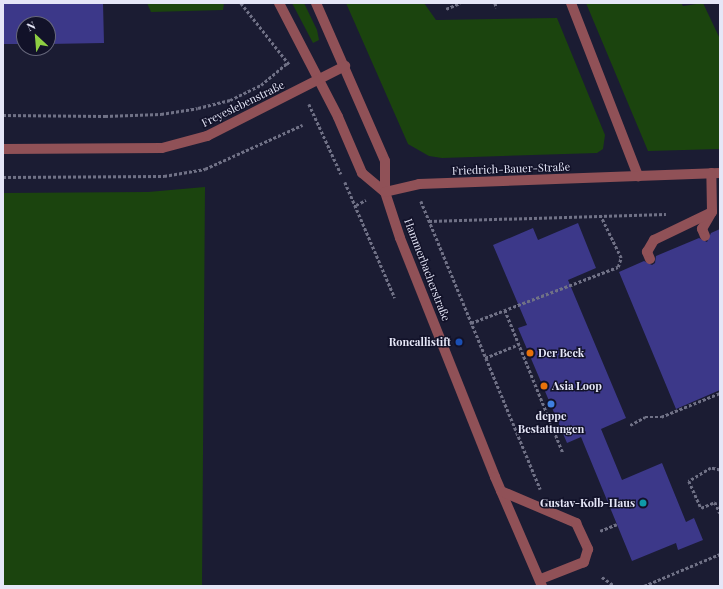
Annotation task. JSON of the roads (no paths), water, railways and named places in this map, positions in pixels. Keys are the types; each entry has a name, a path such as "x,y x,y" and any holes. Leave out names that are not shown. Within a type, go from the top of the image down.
{"street":[{"path":"279,3 319,79 362,173 386,192"},
{"name":"Hammerbacherstraße","path":"316,3 345,66 385,161 386,192 400,238 501,490 541,583 584,562 588,550 576,523 501,490"},
{"path":"571,3 638,176"},
{"name":"Freyeslebenstraße","path":"3,149 162,148 207,136 345,66"},
{"path":"705,236 702,229 712,212 716,173"},
{"name":"Friedrich-Bauer-Straße","path":"386,192 414,185 716,173"},
{"path":"650,259 647,252 654,240 712,212"}],"place":[{"name":"Roncallistift","path":"459,342"},
{"name":"Der Beck","path":"530,353"},
{"name":"Asia Loop","path":"544,386"},
{"name":"deppe Bestattungen","path":"551,404"},
{"name":"Gustav-Kolb-Haus","path":"643,503"}]}
